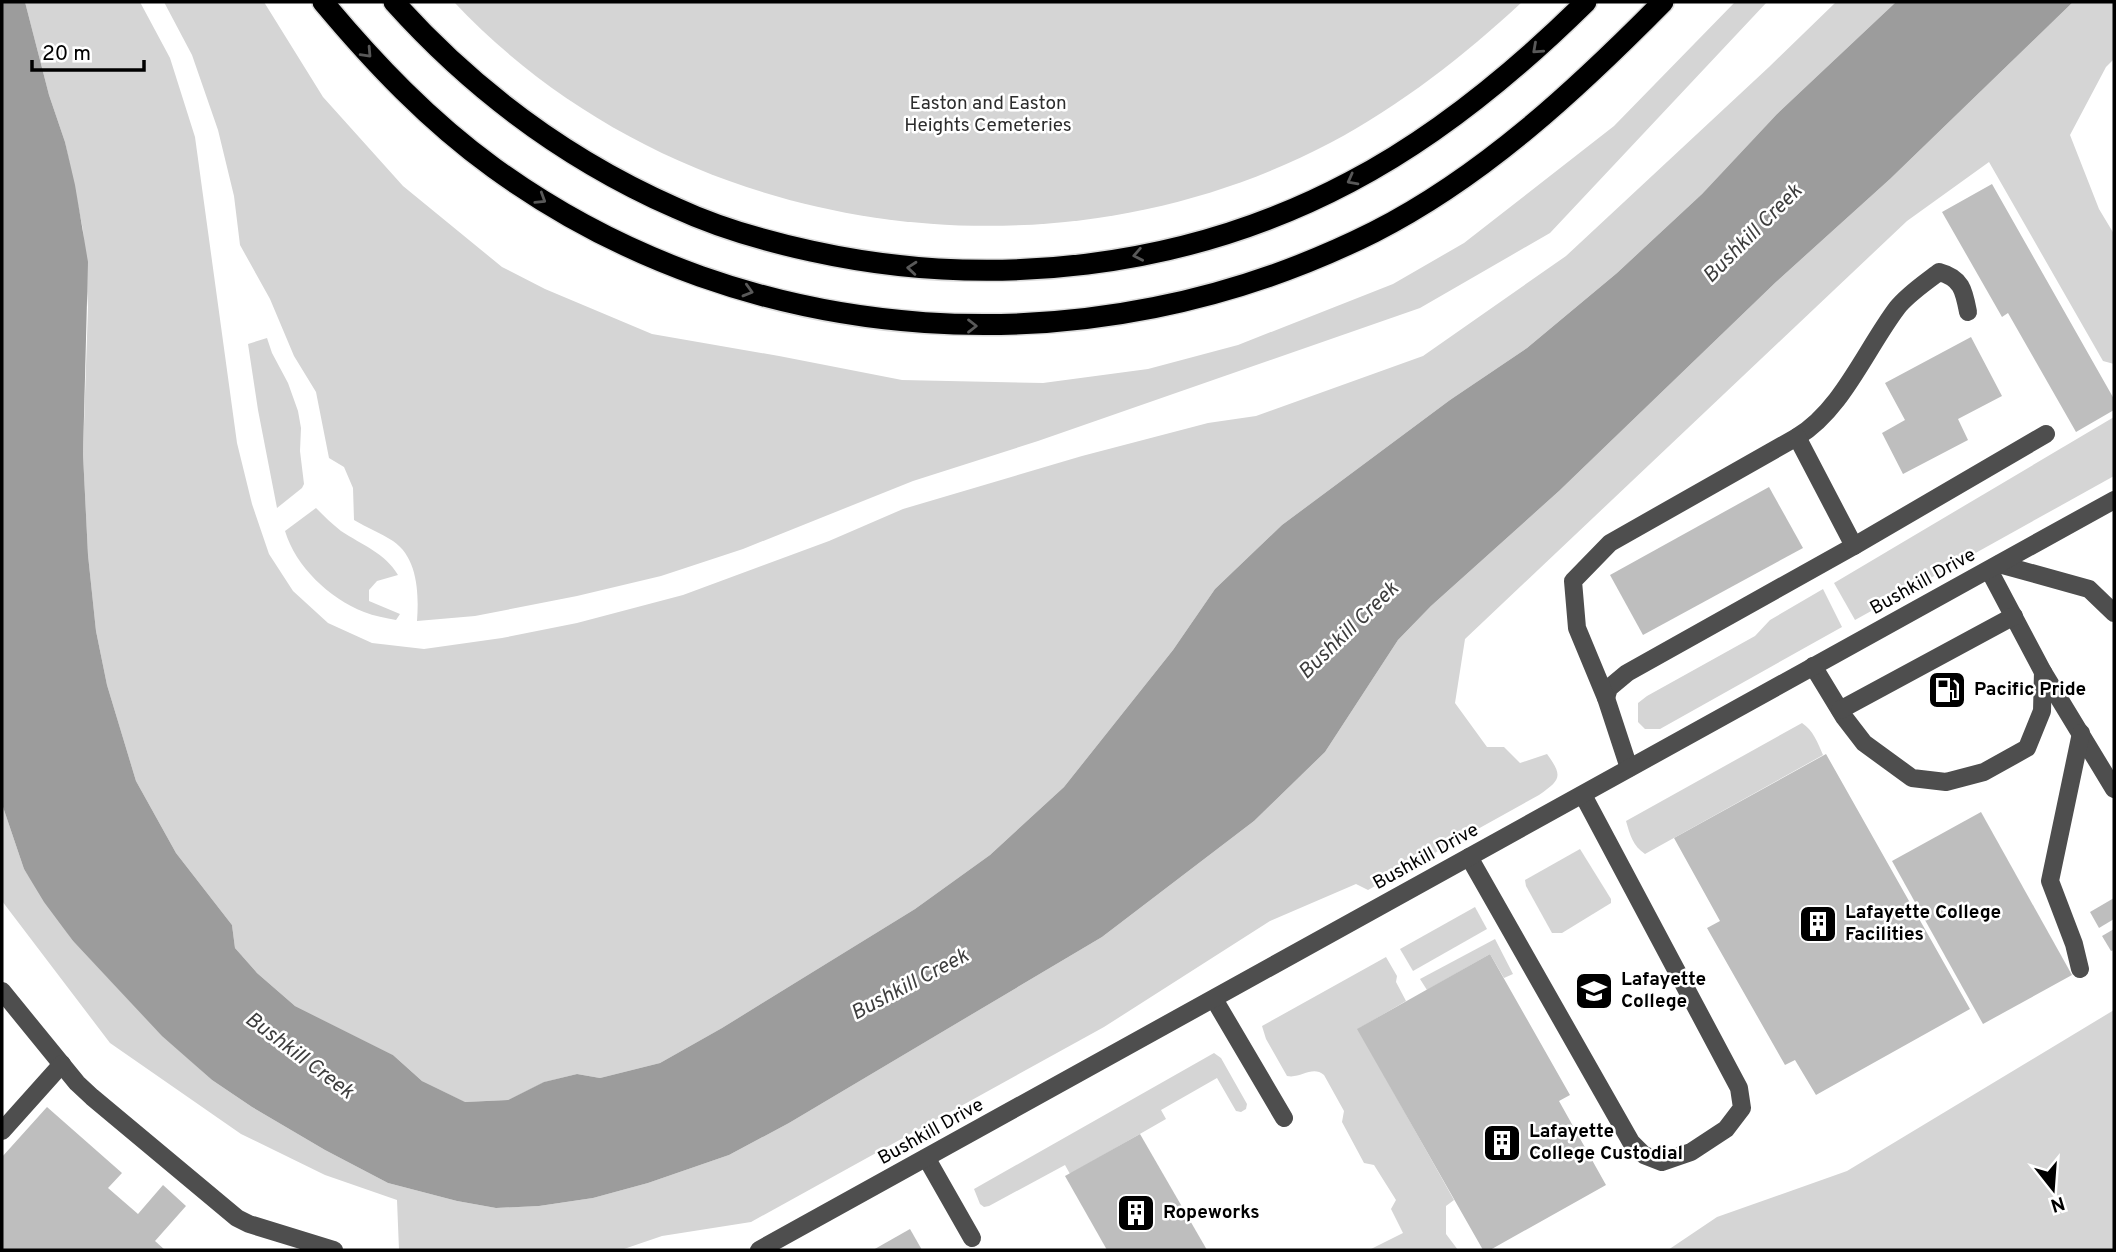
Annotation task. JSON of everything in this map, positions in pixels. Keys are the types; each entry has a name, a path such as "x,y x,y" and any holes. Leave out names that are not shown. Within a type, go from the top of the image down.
{"highway":[{"path":"323,2 354,40 446,131 496,169 548,203 655,259 712,281 763,296 837,312 895,321 994,326 1066,322 1172,304 1279,274 1377,230 1475,168 1524,130 1582,81 1663,2"},
{"path":"394,2 438,49 482,89 527,124 576,156 677,209 730,230 847,259 901,267 1006,271 1060,268 1160,251 1260,222 1307,203 1351,181 1443,124 1536,49 1586,2"}],"street":[{"path":"1629,768 1606,698 1577,628 1573,581 1610,543 1815,427 1835,402 1899,305 1939,272 1951,275 1964,289 1968,312"},
{"path":"1606,698 1609,688 1627,673 2046,433"},
{"path":"1797,437 1854,545"},
{"name":"Bushkill Drive","path":"759,1250 2114,500"},
{"path":"1994,567 2089,589 2114,612"},
{"path":"1994,567 2014,616 2043,672 2114,789"},
{"path":"1840,710 2014,616"},
{"path":"1813,666 1864,743 1912,778 1946,782 1984,772 2027,748 2042,711 2043,672"},
{"path":"2080,969 2074,944 2050,881 2081,733"},
{"path":"1469,857 1631,1142 1644,1155 1662,1162 1690,1152 1726,1129 1742,1108 1739,1088 1583,795"},
{"path":"2,991 92,1097 237,1218 334,1250"},
{"path":"1214,999 1284,1118"},
{"path":"2,1131 62,1064"},
{"path":"927,1159 972,1238"}],"green space":[{"path":"25,2 140,2 170,58 195,137 237,443 252,504 269,554 293,591 328,623 372,643 424,649 502,638 577,623 683,595 829,541 903,509 1082,456 1208,423 1256,416 1423,356 1566,256 1836,2 1896,2 1777,114 1702,194 1617,273 1527,348 1450,400 1282,525 1215,589 1173,650 1064,787 990,855 915,909 660,1063 600,1078 577,1074 545,1082 508,1100 464,1102 422,1081 393,1055 295,1006 257,973 235,948 232,925 176,853 136,781 107,685 96,631 88,555 83,454 88,307 83,230 65,142 49,95"},
{"path":"164,2 264,2 323,97 403,186 502,267 545,289 652,334 902,380 1043,383 1148,369 1238,345 1393,284 1464,243 1614,126 1735,2 1767,2 1550,233 1420,308 1038,441 913,481 743,549 661,576 475,616 417,621 417,588 408,557 393,541 354,520 353,488 344,467 329,458 316,392 294,356 270,299 240,245 234,196 218,130 192,55"},
{"name":"Easton and Easton Heights Cemeteries","path":"454,2 1522,2 1455,60 1382,113 1330,143 1220,189 1104,217 986,226 868,216 753,189 644,144 543,82"},
{"path":"2073,2 2114,2 2114,59 2106,67 2070,135 2099,209 2114,234 2114,364 2103,361 1989,162 1907,221 1465,639 1455,703 1487,747 1504,747 1520,763 1547,754 1557,773 1552,785 1539,795 1368,890 1356,884 1270,921 1104,1027 751,1222 662,1236 621,1250 399,1250 397,1200 325,1175 241,1134 110,1043 2,901 2,804 24,869 73,941 162,1035 212,1080 252,1107 388,1183 496,1208 539,1206 593,1198 648,1183 729,1155 789,1123 1102,937 1254,821 1325,752 1398,640 1431,606 1559,491 1776,282 1890,179"},
{"path":"267,338 288,383 301,428 300,451 304,484 277,508 248,344"},
{"path":"2114,417 2114,476 1855,620 1834,583"},
{"path":"316,508 341,531 380,555 393,567 398,575 377,581 369,590 369,601 400,614 396,620 364,612 338,598 316,580 297,557 285,531"},
{"path":"1823,589 1842,627 1660,729 1645,729 1638,722 1638,703 1647,696 1755,636 1770,620"},
{"path":"1802,723 1812,733 1823,755 1645,854 1635,844 1626,821"},
{"path":"1580,849 1611,903 1562,933 1552,933 1525,880"},
{"path":"1475,907 1487,929 1413,971 1400,949"},
{"path":"1495,939 1513,974 1504,978 1490,954 1427,990 1420,979"},
{"path":"1386,957 1397,976 1396,982 1406,1001 1358,1029 1454,1200 1446,1206 1446,1234 1458,1250 1369,1250 1403,1233 1391,1209 1396,1200 1374,1165 1364,1163 1342,1122 1344,1111 1324,1075 1315,1071 1287,1076 1266,1039 1262,1026"},
{"path":"2114,1010 2114,1250 1668,1250 1717,1217 1847,1171"},
{"path":"1214,1053 1221,1058 1247,1104 1246,1109 1236,1111 1217,1078 1161,1110 1166,1119 1070,1174 1065,1165 989,1206 980,1204 974,1189"}],"water":[{"name":"Bushkill Creek","path":"2,2 25,2 75,185 88,262 83,454 88,555 96,631 107,685 136,781 176,853 232,925 235,948 257,973 295,1006 393,1055 422,1081 465,1102 508,1100 544,1082 577,1074 600,1078 660,1063 915,909 990,855 1064,787 1173,650 1215,589 1282,525 1450,400 1527,348 1617,273 1702,194 1777,114 1896,2 2073,2 1890,179 1776,282 1559,491 1431,606 1398,640 1325,752 1254,821 1102,937 789,1123 729,1155 648,1183 593,1198 539,1206 496,1208 388,1183 325,1150 212,1080 162,1036 73,941 24,869 2,804"}],"building":[{"path":"1992,184 2114,399 2114,410 2076,432 2008,313 2002,317 1942,212"},
{"path":"1971,337 2002,396 1958,419 1968,440 1903,474 1882,433 1905,420 1885,383"},
{"path":"1769,487 1803,548 1643,635 1610,575"},
{"name":"Lafayette College Facilities","path":"1826,754 1970,1009 1816,1095 1795,1060 1785,1065 1707,928 1720,921 1674,838"},
{"path":"1981,812 2072,975 1983,1024 1892,861"},
{"path":"2114,898 2114,919 2099,928 2090,912"},
{"path":"2114,929 2114,950 2111,951 2102,936"},
{"name":"Lafayette College Custodial","path":"1490,954 1570,1095 1559,1101 1606,1185 1490,1250 1483,1250 1357,1029"},
{"path":"47,1107 122,1173 108,1188 138,1214 163,1185 186,1206 155,1241 165,1250 2,1250 2,1157"},
{"name":"Ropeworks","path":"1140,1134 1207,1250 1107,1250 1065,1176"},
{"path":"910,1229 922,1250 873,1250"}],"place":[{"name":"Pacific Pride","path":"1947,690"},
{"name":"Lafayette College Facilities","path":"1818,924"},
{"name":"Lafayette College","path":"1594,991"},
{"name":"Lafayette College Custodial","path":"1502,1143"},
{"name":"Ropeworks","path":"1136,1213"}]}
